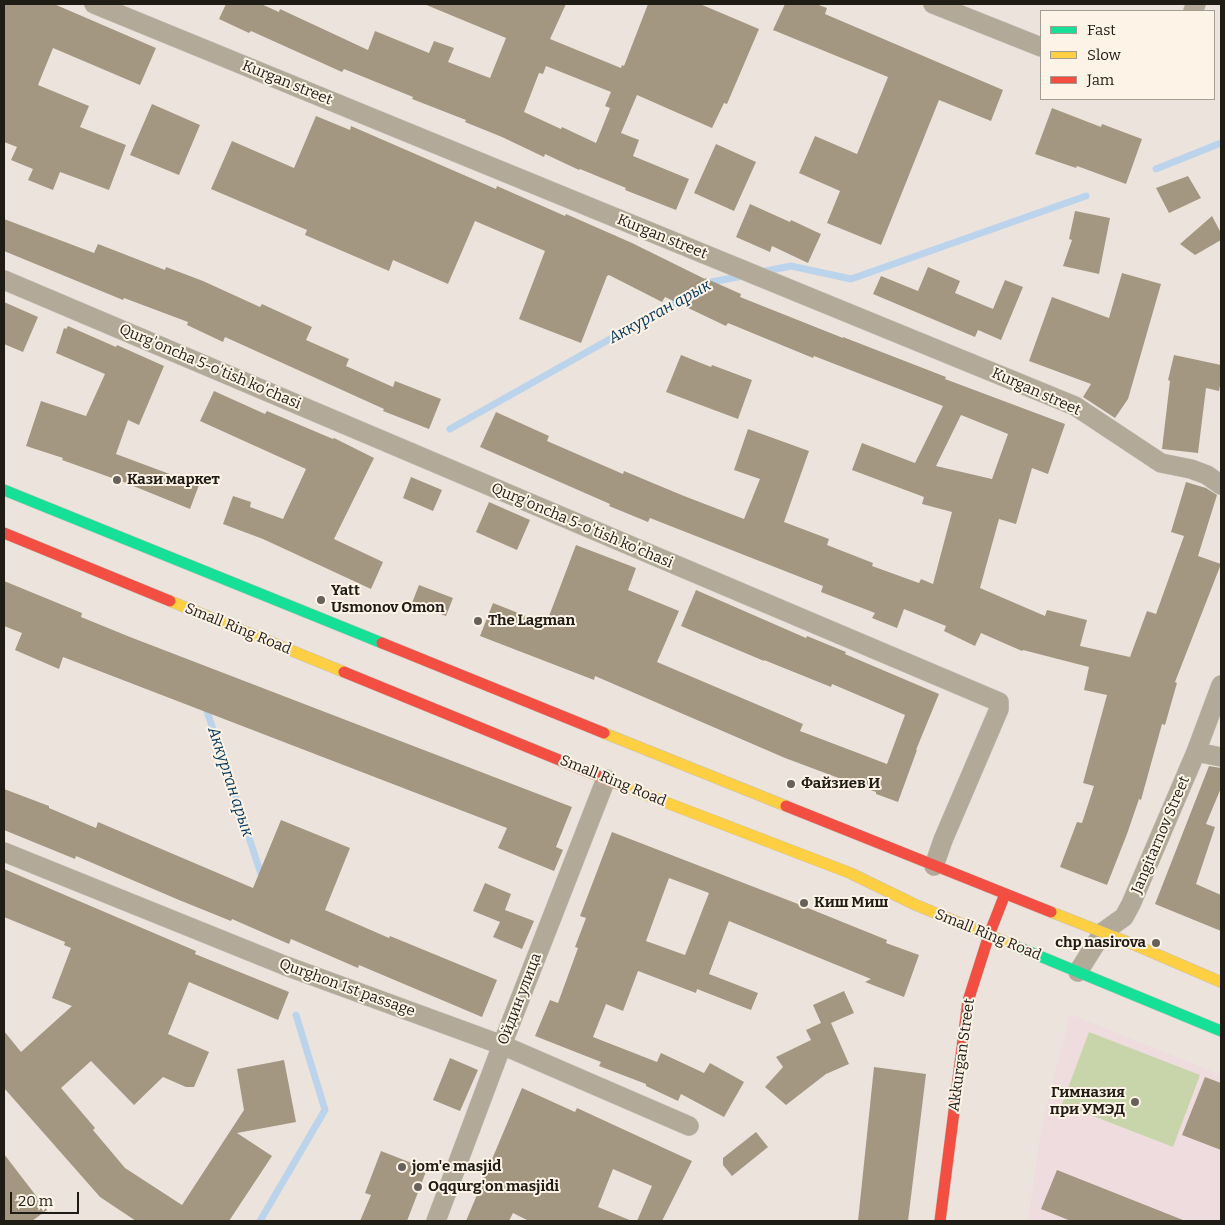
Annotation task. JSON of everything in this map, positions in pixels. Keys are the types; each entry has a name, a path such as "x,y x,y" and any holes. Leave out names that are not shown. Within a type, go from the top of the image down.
{"main road":[{"path":"4,490 934,866 1103,932 1221,982"},
{"name":"Small Ring Road","path":"4,534 606,779 850,873 916,905 1221,1031"},
{"name":"Akkurgan Street","path":"940,1221 968,1002 989,935 1005,894"}],"street":[{"name":"Kurgan street","path":"94,4 1075,406 1161,463 1207,475 1221,485"},
{"path":"933,4 1040,47"},
{"name":"Qurg'oncha 5-o'tish ko'chasi","path":"4,280 998,702 999,710 943,840 934,866"},
{"name":"Jangitarnov Street","path":"1078,972 1103,932 1124,917 1131,904 1196,752 1221,685"},
{"path":"1196,752 1221,758"},
{"name":"Ойдин улица","path":"436,1221 502,1045 606,779"},
{"name":"Qurghon 1st passage","path":"4,852 286,966 502,1045 689,1126"}],"shaded area":[{"name":"Гимназия при УМЭД","path":"1070,1014 1221,1075 1221,1221 1028,1221 1041,1129"}],"green space":[{"path":"1089,1032 1200,1075 1173,1147 1062,1104"}],"building":[{"path":"4,4 54,4 156,48 140,85 53,48 38,85 89,106 80,127 126,145 109,190 60,172 53,190 28,180 33,169 11,160 17,147 4,142"},
{"path":"226,4 261,4 279,12 280,9 368,50 375,31 429,53 434,41 454,48 448,62 490,78 506,38 424,4 566,4 550,39 621,68 622,65 624,66 648,4 700,4 759,29 727,104 724,103 712,128 637,95 621,133 639,140 633,156 689,179 676,210 625,190 626,188 579,170 545,154 544,157 465,122 466,120 412,99 413,97 344,69 342,72 251,31 249,33 219,19","holes":["546,66 611,92 605,106 610,108 596,143 524,112 539,73 543,74"]},
{"path":"785,4 816,4 827,8 825,14 1003,90 991,121 939,100 881,245 827,223 840,191 799,173 815,136 857,154 888,77 773,30"},
{"path":"152,104 200,125 179,175 130,155"},
{"path":"1052,108 1101,127 1102,124 1142,139 1126,184 1077,166 1076,168 1035,154"},
{"path":"316,116 350,130 351,126 496,189 497,186 632,243 705,279 741,294 740,297 946,377 945,379 1065,424 1048,474 1032,468 1016,524 999,519 980,588 1045,616 1047,610 1087,620 1080,646 1130,657 1147,611 1156,614 1184,536 1171,532 1186,482 1206,488 1217,495 1198,556 1221,564 1175,682 1177,683 1165,725 1162,724 1141,800 1139,799 1107,885 1060,867 1077,822 1082,823 1094,786 1083,783 1107,695 1084,690 1089,667 1022,651 981,633 975,646 944,631 946,626 904,609 897,628 872,618 875,613 821,592 823,586 650,518 648,522 480,447 496,412 549,436 547,441 623,474 624,471 744,519 760,479 734,470 748,429 809,451 784,522 829,539 827,545 873,563 872,566 919,583 921,579 933,584 952,512 922,504 924,497 852,470 862,443 915,463 943,406 814,356 813,358 728,323 726,326 665,297 662,302 609,275 581,343 519,319 545,251 475,221 448,284 393,260 389,271 305,235 307,230 211,189 232,141 294,168","holes":["961,415 1008,434 992,479 936,466"]},
{"path":"716,144 756,162 734,211 694,193"},
{"path":"1188,176 1201,198 1169,213 1156,188"},
{"path":"750,204 821,234 808,263 772,246 770,252 736,237"},
{"path":"1075,211 1110,218 1099,274 1063,266 1072,240 1069,239"},
{"path":"1212,216 1221,233 1221,240 1195,255 1180,244"},
{"path":"4,219 94,253 98,244 165,270 166,267 203,281 260,307 262,304 312,327 306,340 349,359 346,366 393,387 395,381 441,399 429,429 383,411 384,409 225,337 223,342 187,325 188,322 124,298 123,300 4,251"},
{"path":"928,267 960,281 955,293 993,309 1005,280 1023,287 1001,340 978,330 975,337 873,294 881,276 918,291"},
{"path":"1122,273 1161,284 1128,399 1115,418 1083,397 1091,384 1029,361 1052,297 1109,318"},
{"path":"4,302 38,317 23,352 4,344"},
{"path":"68,326 164,366 139,425 128,420 116,454 199,485 190,509 62,460 63,458 26,446 41,401 86,416 105,374 56,353 64,328 66,329"},
{"path":"681,355 752,380 738,419 666,392"},
{"path":"1174,355 1221,365 1219,391 1206,388 1198,453 1162,449 1170,381 1168,380"},
{"path":"214,391 265,414 267,411 334,438 374,458 334,539 383,562 371,589 263,539 223,524 233,496 251,502 250,507 283,519 306,469 200,421"},
{"path":"411,477 442,490 433,511 403,498"},
{"path":"489,502 530,520 517,550 476,532"},
{"path":"576,545 636,568 628,590 679,611 657,662 803,724 800,731 887,764 905,715 832,684 831,687 764,661 681,626 696,590 806,638 807,636 846,652 845,654 939,694 916,750 898,802 785,758 595,676 594,680 480,636 493,603 546,624"},
{"path":"4,581 82,613 81,617 130,637 572,807 556,847 563,850 554,871 498,848 507,828 63,657 59,669 15,650 22,633 4,626"},
{"path":"419,585 453,598 446,616 412,603"},
{"path":"1209,766 1221,768 1221,788 1206,824 1215,827 1196,884 1221,895 1221,931 1155,904"},
{"path":"4,789 49,806 49,808 96,828 98,822 253,888 281,820 350,848 325,910 389,938 390,936 497,980 482,1017 359,965 358,968 291,939 289,944 76,856 75,859 4,830"},
{"path":"612,832 798,904 887,940 886,943 919,955 904,997 865,982 871,979 729,921 709,974 758,993 751,1010 697,989 696,993 638,971 623,1011 606,1004 593,1037 657,1062 661,1053 704,1073 710,1063 744,1082 724,1117 681,1094 678,1101 646,1086 646,1084 599,1066 601,1062 535,1036 550,1000 558,1003 578,948 575,947 586,918 580,916","holes":["669,878 709,893 685,955 646,941"]},
{"path":"4,869 196,951 195,954 289,992 278,1020 189,982 168,1034 209,1052 194,1087 186,1087 163,1077 134,1105 91,1061 61,1088 95,1128 93,1130 125,1168 182,1205 244,1110 237,1069 284,1060 296,1122 237,1133 272,1156 229,1221 136,1221 100,1197 4,1088 4,1031 21,1052 72,1006 52,998 71,948 64,945 65,942 4,917"},
{"path":"485,883 511,894 505,910 534,921 522,949 493,937 500,922 473,911"},
{"path":"844,991 854,1013 831,1023 849,1064 826,1074 786,1105 765,1087 783,1067 776,1057 811,1040 806,1030 821,1023 813,1005"},
{"path":"450,1058 478,1070 460,1111 433,1100"},
{"path":"874,1067 926,1074 908,1221 858,1221"},
{"path":"1205,1077 1221,1083 1221,1150 1182,1135"},
{"path":"522,1088 575,1112 577,1108 692,1161 662,1221 637,1221 652,1186 613,1169 598,1207 632,1221 529,1221 513,1213 509,1221 466,1221"},
{"path":"756,1132 768,1147 732,1176 723,1165 723,1158"},
{"path":"381,1151 427,1169 407,1221 360,1221 371,1195 365,1193"},
{"path":"4,1154 47,1210 32,1221 4,1221"},
{"path":"1057,1170 1183,1221 1071,1221 1041,1209"}],"waterway":[{"name":"Аккурган арык","path":"1156,169 1221,143"},
{"name":"Аккурган арык","path":"761,272 791,266 851,279 1086,196"},
{"name":"Аккурган арык","path":"705,285 711,282 743,276"},
{"name":"Аккурган арык","path":"450,429 683,298"},
{"name":"Аккурган арык","path":"205,705 263,880"},
{"name":"Аккурган арык","path":"260,1221 325,1110 296,1015"}],"traffic: fast":[{"path":"4,490 382,643"},
{"path":"1008,943 1221,1031"}],"traffic: slow":[{"path":"170,601 344,672"},
{"path":"604,733 786,806"},
{"path":"618,784 850,873 916,905 1008,943"},
{"path":"1051,912 1221,982"}],"traffic: jam":[{"path":"4,533 170,601"},
{"path":"382,643 604,733"},
{"path":"344,672 618,784"},
{"path":"786,806 1051,912"},
{"path":"940,1221 968,1001 989,935 1005,894"}],"place":[{"name":"Кази маркет","path":"117,480"},
{"name":"Yatt Usmonov Omon","path":"321,600"},
{"name":"The Lagman","path":"478,621"},
{"name":"Файзиев И","path":"791,784"},
{"name":"Киш Миш","path":"804,903"},
{"name":"chp nasirova","path":"1156,943"},
{"name":"Гимназия при УМЭД","path":"1135,1102"},
{"name":"jom'e masjid","path":"402,1167"},
{"name":"Oqqurg'on masjidi","path":"418,1187"}]}
